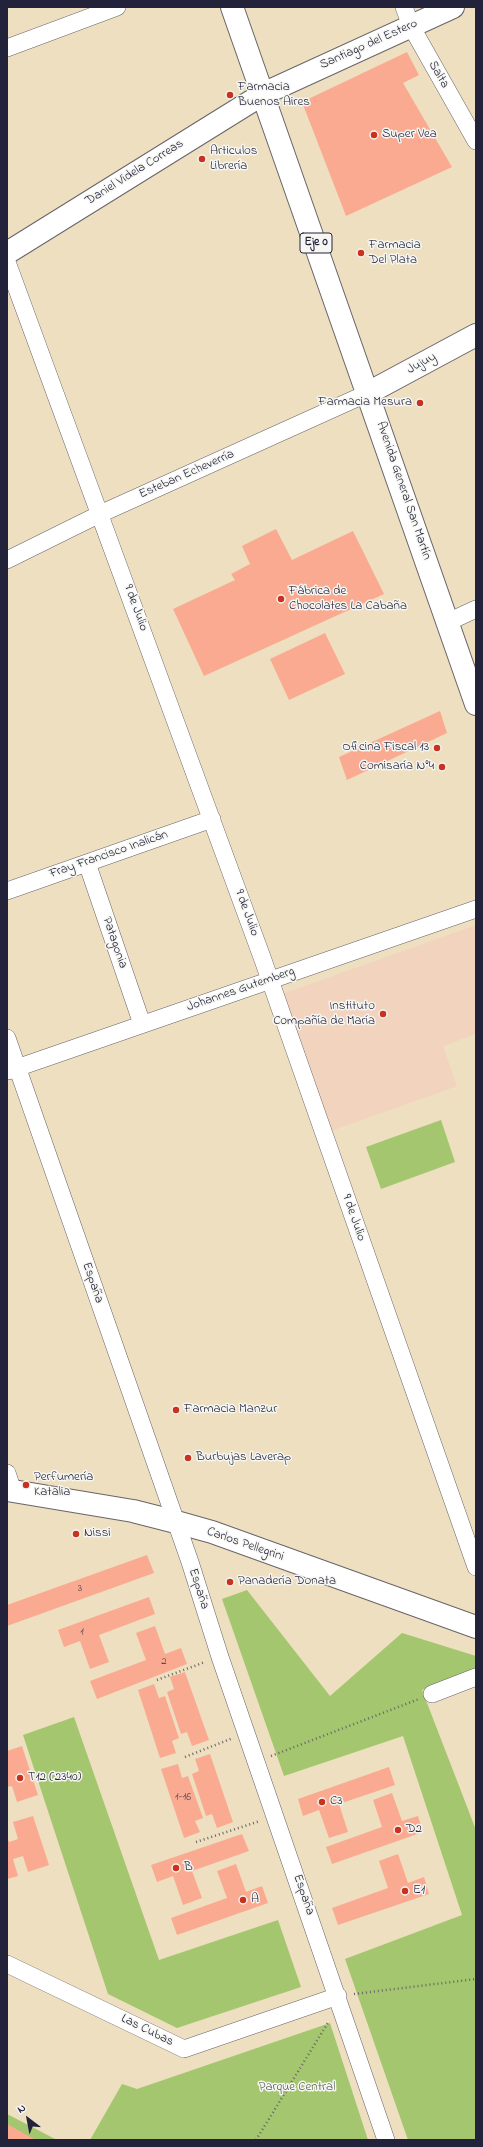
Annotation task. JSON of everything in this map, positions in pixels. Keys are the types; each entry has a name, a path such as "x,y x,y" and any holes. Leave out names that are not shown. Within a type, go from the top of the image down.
{"street":[{"path":"7,48 117,7"},
{"name":"Avenida General San Martín","path":"232,7 476,704"},
{"name":"Santiago del Estero","path":"263,94 407,17 453,7"},
{"name":"Salta","path":"407,17 476,141"},
{"name":"Daniel Videla Correas","path":"7,253 263,94"},
{"name":"9 de Julio","path":"7,262 212,819 476,1567"},
{"name":"Jujuy","path":"368,393 476,335"},
{"name":"Esteban Echeverría","path":"7,560 100,514 368,393"},
{"path":"448,622 476,609"},
{"name":"Fray Francisco Inalicán","path":"7,891 212,819"},
{"name":"Patagonia","path":"87,863 142,1024"},
{"name":"Johannes Gutemberg","path":"12,1070 476,909"},
{"name":"España","path":"7,1038 12,1070 176,1522 220,1657 338,1996 386,2140"},
{"name":"Carlos Pellegrini","path":"9,1485 133,1511 212,1532 476,1627"},
{"path":"432,1694 476,1678"},
{"name":"Las Cubas","path":"7,1964 184,2049 338,1996"}],"path":[{"path":"157,1680 220,1657"},
{"path":"256,1762 432,1694"},
{"path":"185,1757 246,1733"},
{"path":"196,1842 275,1816"},
{"path":"256,2140 335,2012 338,1996 476,1979"}],"shaded area":[{"name":"Instituto Compañía de María","path":"476,925 476,1034 443,1046 457,1086 331,1131 282,994"}],"green space":[{"path":"441,1120 455,1162 381,1189 366,1147"},
{"path":"247,1590 330,1696 402,1633 476,1656 476,1670 422,1690 476,1830 476,2140 408,2140 345,1959 462,1915 403,1736 284,1776 222,1599"},
{"path":"74,1717 159,1960 278,1920 301,1987 177,2028 108,1994 23,1735"},
{"name":"Parque Central","path":"330,2023 368,2140 90,2140 122,2084 137,2089"},
{"path":"7,2114 57,2140 7,2140"}],"building":[{"name":"Super Vea","path":"407,52 419,75 403,83 452,167 346,216 302,102"},
{"path":"276,529 292,560 353,531 384,594 204,676 173,609 235,580 231,574 250,564 242,546"},
{"path":"325,633 345,674 289,700 270,659"},
{"path":"440,711 447,733 347,780 339,757"},
{"path":"147,1555 154,1573 7,1626 7,1605"},
{"path":"149,1597 155,1614 99,1635 109,1662 90,1669 80,1641 64,1647 58,1630"},
{"path":"155,1626 165,1654 181,1648 187,1664 97,1699 90,1681 146,1660 136,1633"},
{"path":"185,1672 209,1740 192,1746 187,1732 181,1734 167,1692 174,1689 170,1677"},
{"path":"154,1684 159,1698 165,1696 179,1738 172,1741 176,1753 160,1758 138,1690"},
{"name":"T12 (2340)","path":"22,1746 38,1795 17,1802 12,1786 7,1787 7,1751"},
{"path":"210,1754 233,1822 217,1828 212,1814 206,1816 192,1774 199,1771 195,1759"},
{"path":"178,1764 182,1778 188,1776 203,1818 195,1821 200,1832 184,1838 161,1769"},
{"name":"C3","path":"389,1767 395,1785 339,1804 348,1832 329,1838 319,1810 303,1816 298,1799"},
{"name":"D2","path":"392,1793 402,1821 418,1816 423,1832 332,1864 326,1847 382,1827 373,1800"},
{"path":"33,1816 49,1865 28,1872 23,1856 13,1859 18,1876 7,1879 7,1837 9,1842 18,1839 13,1822"},
{"name":"B","path":"242,1834 249,1851 192,1871 202,1898 183,1905 173,1876 157,1882 151,1865"},
{"name":"E1","path":"398,1854 408,1883 424,1877 429,1894 338,1925 332,1908 388,1888 379,1861"},
{"name":"A","path":"236,1864 246,1892 262,1886 268,1903 177,1935 171,1918 227,1898 217,1871"},
{"path":"7,2124 36,2140 7,2140"}],"place":[{"name":"Farmacia Buenos Aires","path":"230,95"},
{"name":"Super Vea","path":"374,135"},
{"name":"Articulos Librería","path":"202,159"},
{"name":"Farmacia Del Plata","path":"361,253"},
{"name":"Farmacia Mesura","path":"420,403"},
{"name":"Fábrica de Chocolates La Cabaña","path":"281,599"},
{"name":"Oficina Fiscal 13","path":"437,748"},
{"name":"Comisaría N°4","path":"442,767"},
{"name":"Instituto Compañía de María","path":"383,1014"},
{"name":"Farmacia Manzur","path":"176,1410"},
{"name":"Burbujas Laverap","path":"188,1458"},
{"name":"Perfumería Katalia","path":"26,1485"},
{"name":"Nissi","path":"76,1534"},
{"name":"Panadería Donata","path":"230,1582"},
{"name":"T12 (2340)","path":"20,1778"},
{"name":"C3","path":"322,1802"},
{"name":"D2","path":"398,1830"},
{"name":"B","path":"176,1868"},
{"name":"E1","path":"405,1891"},
{"name":"A","path":"243,1900"}]}
